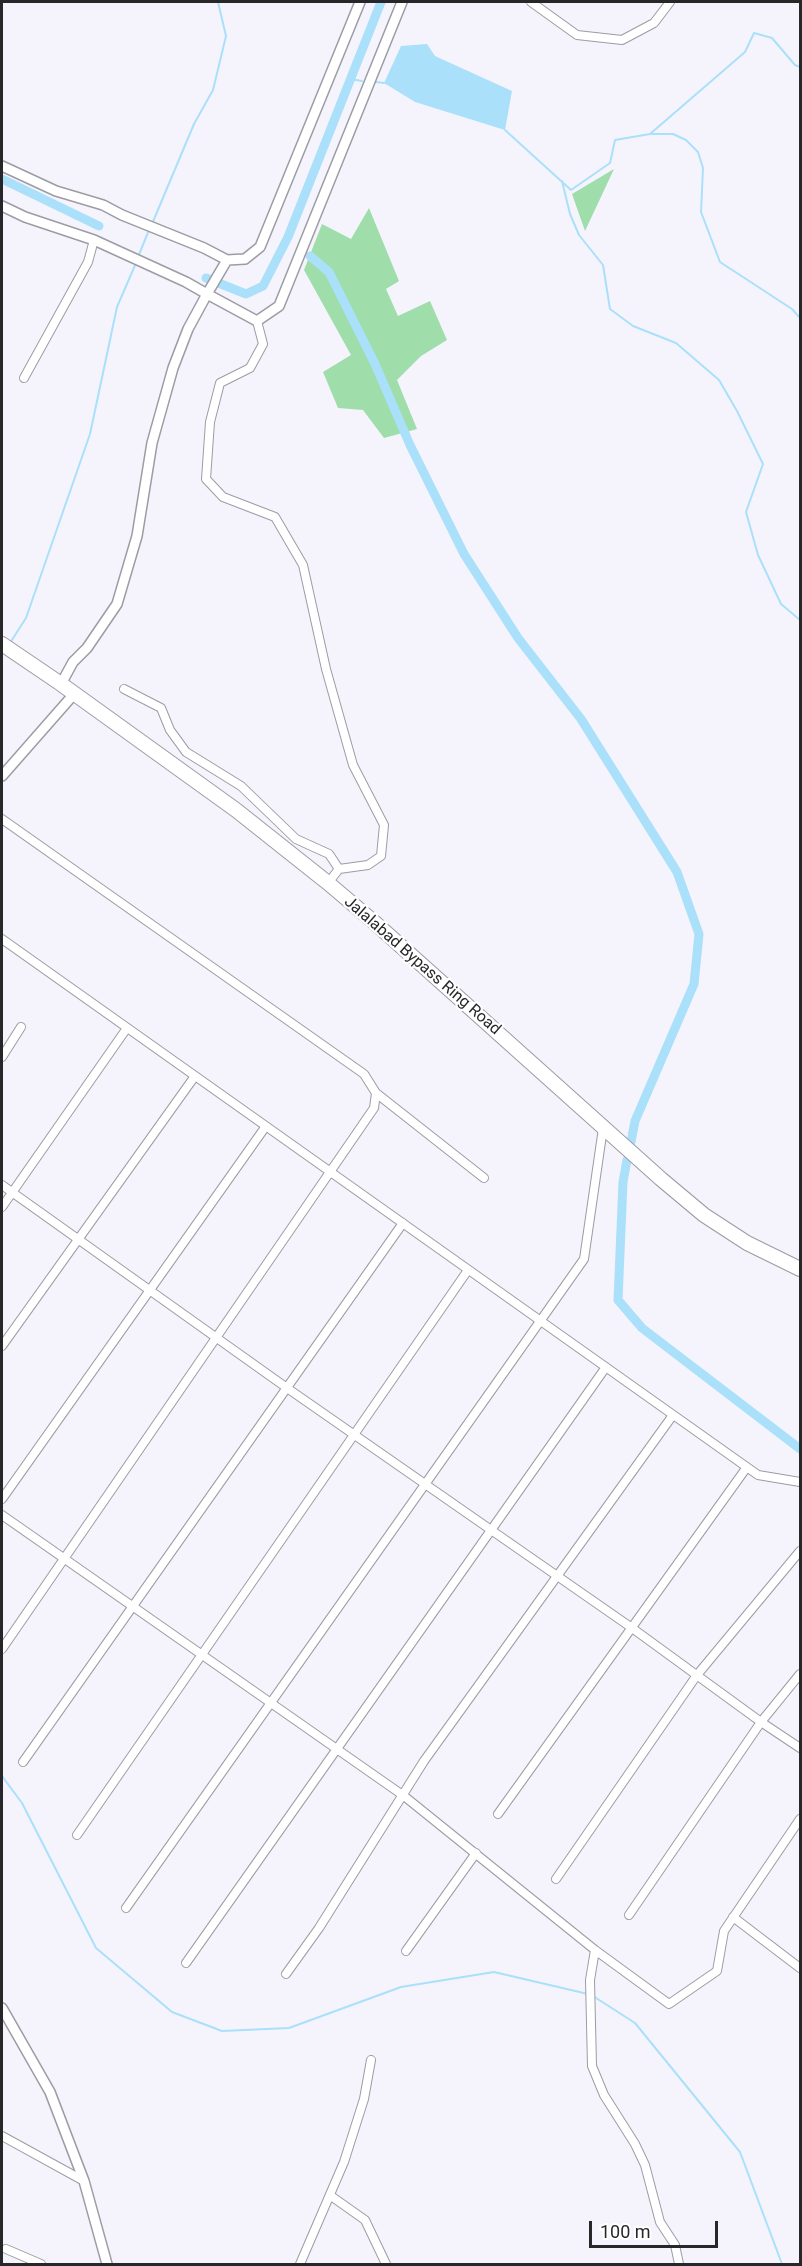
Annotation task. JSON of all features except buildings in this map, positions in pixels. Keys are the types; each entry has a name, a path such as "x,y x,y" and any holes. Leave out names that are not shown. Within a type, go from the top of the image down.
{"highway":[{"name":"Jalalabad Bypass Ring Road","path":"2,644 236,810 328,883 704,1215 747,1243 801,1269"}],"street":[{"path":"2,166 56,191 103,205 122,216 204,248 224,263 245,259 260,247 360,2"},
{"path":"257,321 279,306 402,2"},
{"path":"531,2 577,34 622,40 654,22 670,2"},
{"path":"2,206 25,217 94,240 208,291 257,321 263,344 250,368 220,383 210,422 206,478 223,497 275,517 303,566 326,669 353,765 384,825 381,856 368,865 339,869 328,883"},
{"path":"24,378 88,262 94,240"},
{"path":"61,684 73,662 87,648 117,604 137,536 152,443 173,368 188,330 224,263"},
{"path":"124,689 162,708 170,730 186,752 241,786 296,839 328,854 339,869"},
{"path":"2,776 74,694"},
{"path":"2,819 364,1074 376,1093 484,1178"},
{"path":"2,939 758,1475 801,1482"},
{"path":"2,1057 21,1027"},
{"path":"2,1207 127,1028"},
{"path":"2,1347 195,1076"},
{"path":"2,1649 374,1108 376,1093"},
{"path":"2,1499 266,1126"},
{"path":"126,1908 584,1259 603,1128"},
{"path":"2,1185 801,1748"},
{"path":"23,1762 403,1223"},
{"path":"77,1835 468,1270"},
{"path":"186,1963 606,1367"},
{"path":"286,1974 319,1928 424,1761 673,1414"},
{"path":"498,1814 747,1467"},
{"path":"2,1515 404,1796 595,1950 669,2004 717,1971 724,1931 801,1819"},
{"path":"556,1880 697,1675 801,1551"},
{"path":"629,1915 761,1722 801,1674"},
{"path":"406,1951 476,1853"},
{"path":"733,1917 801,1968"},
{"path":"595,1950 590,1980 592,2066 604,2095 635,2144 645,2165 660,2222 675,2245 679,2265"},
{"path":"2,2007 51,2092 84,2181 107,2265"},
{"path":"300,2265 344,2162 364,2099 371,2060"},
{"path":"2,2136 84,2181"},
{"path":"331,2196 367,2222 386,2265"},
{"path":"6,2249 41,2265"}],"green space":[{"path":"614,169 585,231 572,194"},
{"path":"369,208 399,281 386,289 398,316 430,301 447,340 421,356 397,380 417,429 384,438 363,410 338,408 323,372 351,355 304,270 322,224 351,239"}],"water":[{"path":"427,44 435,56 512,91 505,130 415,102 384,83 401,46"}],"waterway":[{"path":"152,224 194,124 213,90 226,36 218,2"},
{"path":"206,278 246,294 263,286 288,237 381,2"},
{"path":"505,130 571,190 610,163 615,140 650,134 745,52 754,33 772,38 795,65 800,67"},
{"path":"350,79 362,81"},
{"path":"376,82 384,83"},
{"path":"650,134 673,134 686,140 698,152 703,168 701,212 720,262 792,309 800,318"},
{"path":"2,179 99,226"},
{"path":"562,181 570,214 579,235 603,265 610,309 633,326 676,343 719,380 737,411 763,464 746,512 758,555 781,604 800,620"},
{"path":"138,257 149,230"},
{"path":"310,256 329,272 464,554 518,638 581,719 677,872 699,934 694,984 635,1121 631,1142"},
{"path":"10,643 26,618 90,434 117,307 136,263"},
{"path":"627,1160 623,1182 618,1300 642,1328 800,1449"},
{"path":"2,1776 22,1803 96,1948 172,2012 222,2031 289,2028 401,1987 494,1972 588,1994"},
{"path":"593,1996 635,2023 740,2152 782,2264"}]}
